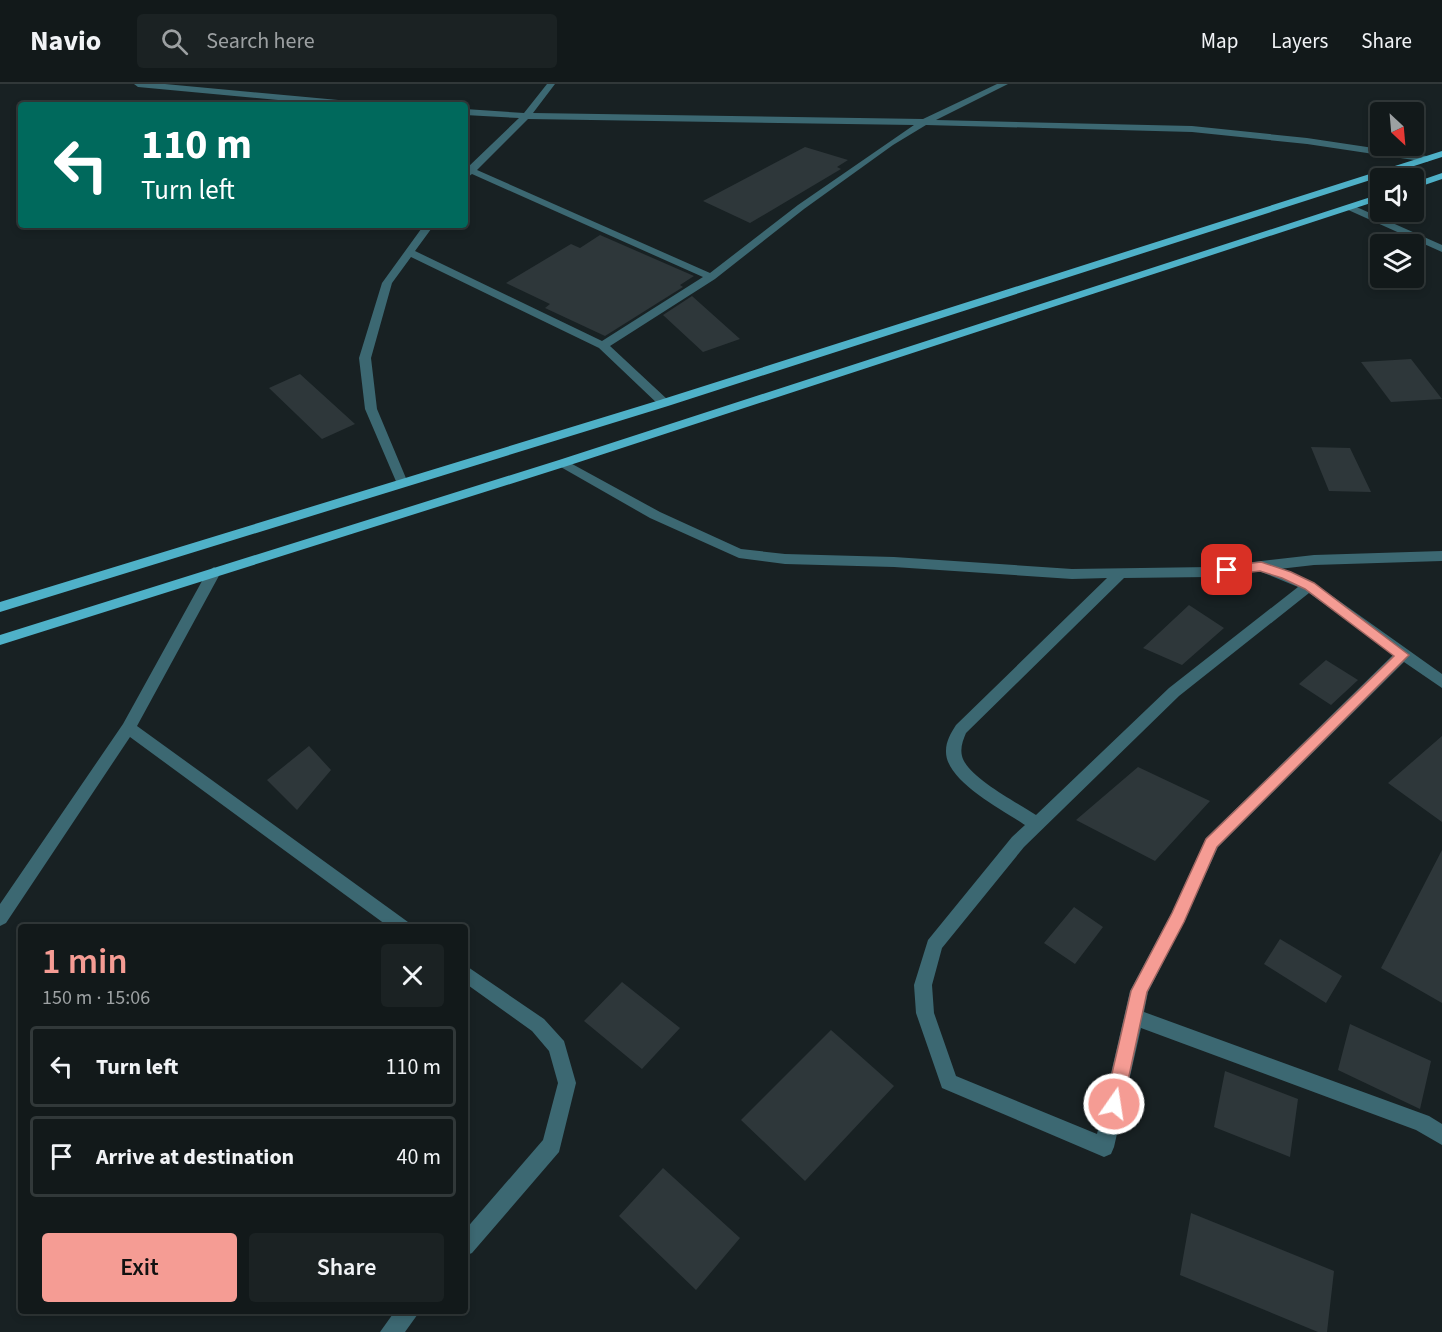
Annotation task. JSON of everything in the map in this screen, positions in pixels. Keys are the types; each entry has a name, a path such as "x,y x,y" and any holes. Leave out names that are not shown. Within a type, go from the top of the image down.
{"main road":[{"path":"0,607 664,403 1442,154"},
{"path":"1424,182 1442,176"},
{"path":"0,640 563,463 1370,200"}],"street":[{"path":"138,84 328,102"},
{"path":"468,172 526,116 551,84"},
{"path":"603,346 711,277 855,168 924,122 1004,84"},
{"path":"468,112 526,116 1192,129 1307,141 1427,159"},
{"path":"468,173 711,277"},
{"path":"1348,207 1442,249"},
{"path":"402,483 371,409 365,358 387,283 427,228"},
{"path":"408,252 603,346 664,403"},
{"path":"563,463 655,515 739,552 785,559 894,562 1072,574 1210,572 1314,560 1442,556"},
{"path":"1261,567 1309,586 1442,682"},
{"path":"0,918 128,728 214,572"},
{"path":"1037,824 964,775 955,761 953,744 961,729 1121,573"},
{"path":"1309,586 1173,692 1018,842 934,945 923,985 925,1013 949,1082 1104,1147 1139,991 1178,917 1212,843 1402,655"},
{"path":"128,728 398,924"},
{"path":"468,975 538,1025 557,1047 567,1083 552,1145 468,1243"},
{"path":"1134,1017 1422,1123 1442,1135"},
{"path":"391,1332 406,1314"}],"building":[{"path":"805,147 848,160 837,167 841,169 750,223 703,201"},
{"path":"600,235 694,276 680,285 683,287 605,336 545,308 550,304 506,283 571,244 580,248"},
{"path":"692,296 740,339 703,352 663,315"},
{"path":"1411,359 1442,399 1391,402 1361,362"},
{"path":"300,374 355,424 322,439 269,388"},
{"path":"1311,447 1350,448 1371,492 1329,491"},
{"path":"1189,605 1224,628 1182,665 1143,648"},
{"path":"1326,660 1358,680 1331,705 1299,684"},
{"path":"1442,736 1442,822 1388,783"},
{"path":"309,746 331,770 297,810 267,780"},
{"path":"1138,767 1210,801 1155,861 1076,820"},
{"path":"1442,850 1442,1003 1381,968"},
{"path":"1074,907 1103,927 1075,964 1044,943"},
{"path":"1280,939 1342,976 1326,1003 1264,964"},
{"path":"622,982 680,1028 642,1069 584,1021"},
{"path":"1350,1024 1431,1061 1420,1109 1338,1070"},
{"path":"831,1030 894,1086 805,1181 741,1120"},
{"path":"1225,1071 1298,1099 1290,1157 1214,1127"},
{"path":"663,1168 740,1238 696,1290 619,1216"},
{"path":"1191,1213 1334,1271 1327,1332 1318,1332 1180,1275"}],"route":[{"path":"1114,1104 1139,991 1178,917 1212,843 1402,655 1309,586 1261,567 1227,570"}]}
